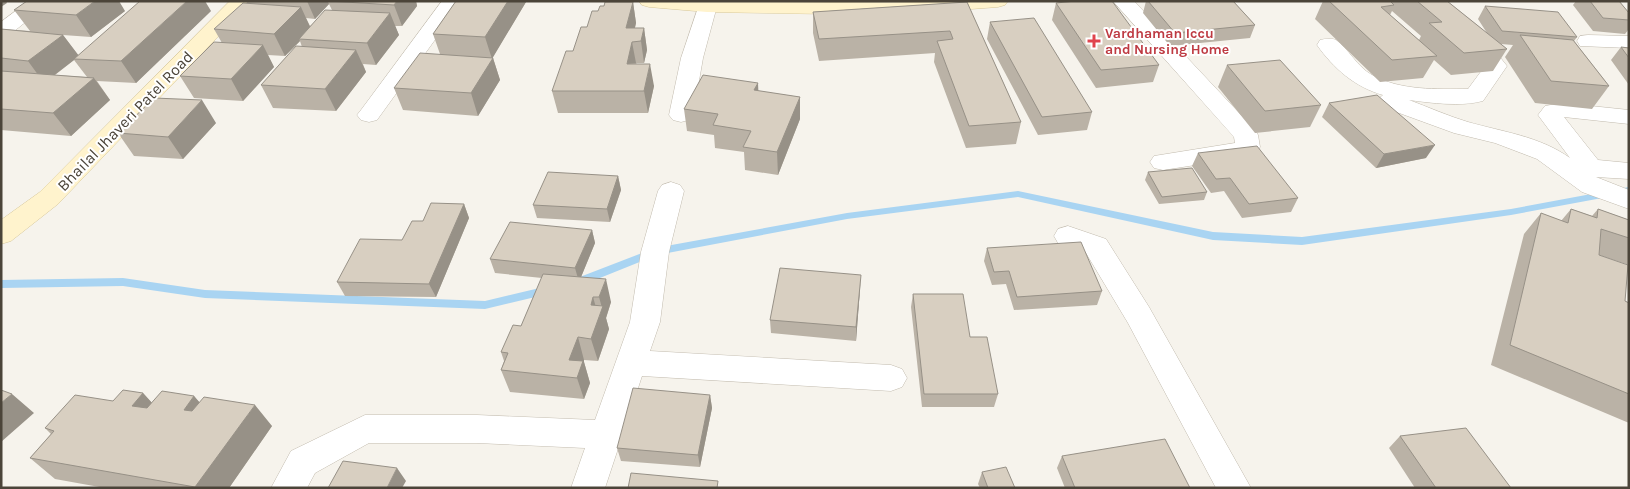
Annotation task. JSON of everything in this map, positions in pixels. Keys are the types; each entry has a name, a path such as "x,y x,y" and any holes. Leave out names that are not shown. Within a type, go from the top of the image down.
{"main road":[{"name":"Bhailal Jhaveri Patel Road","path":"1,234 49,198 242,1"},
{"path":"649,1 707,6 792,4 890,9 924,4 998,1"}],"street":[{"path":"1,32 42,1"},
{"path":"369,115 453,1"},
{"path":"1110,1 1172,80"},
{"path":"1123,1 1246,135 1248,142 1248,147 1245,150 1162,162"},
{"path":"1328,45 1363,79 1375,85 1432,96 1475,96 1496,66 1479,46 1429,1"},
{"path":"681,115 692,58 707,6"},
{"path":"1588,41 1629,42"},
{"path":"1363,91 1462,128 1502,137 1546,153 1629,200"},
{"path":"1586,177 1550,115 1553,111 1562,110 1629,117"},
{"path":"1586,177 1597,168 1629,172"},
{"path":"588,488 645,322 655,252 671,191"},
{"path":"1068,236 1096,246 1140,315 1234,488"},
{"path":"631,363 891,378"},
{"path":"288,488 303,462 365,429 477,429 606,435"}],"building":[{"path":"27,1 95,1 76,15 14,10"},
{"path":"140,1 187,1 121,61 74,59"},
{"path":"328,1 397,1 394,5"},
{"path":"456,1 508,1 485,37 433,34"},
{"path":"1112,1 1159,65 1101,70 1056,3"},
{"path":"1148,1 1233,1 1255,25 1175,33"},
{"path":"1329,1 1390,1 1394,5 1381,7 1437,56 1392,60"},
{"path":"1417,1 1447,1 1507,49 1464,53 1429,23 1442,22"},
{"path":"1590,1 1619,1 1629,13 1629,20 1603,18"},
{"path":"605,2 633,2 626,28 644,28 641,41 632,42 627,64 650,64 644,91 552,91 566,51 573,51 581,27 587,27 592,11 598,11 600,6 604,6"},
{"path":"967,2 1021,122 969,126 937,41 953,39 950,31 819,39 813,12"},
{"path":"243,3 301,7 274,34 214,29"},
{"path":"1485,6 1558,12 1577,37 1502,31"},
{"path":"325,10 390,13 367,43 299,39"},
{"path":"1034,18 1092,112 1042,117 990,22"},
{"path":"1,29 63,35 28,61 1,58"},
{"path":"1520,35 1573,40 1609,86 1551,81"},
{"path":"214,42 263,45 231,79 180,76"},
{"path":"296,46 356,50 325,89 261,85"},
{"path":"1621,47 1629,48 1629,58"},
{"path":"420,53 493,58 471,93 394,88"},
{"path":"1280,60 1321,105 1265,111 1227,65"},
{"path":"1,71 94,78 53,113 1,109"},
{"path":"703,75 758,83 754,90 800,97 777,152 743,147 751,131 713,125 718,114 684,109"},
{"path":"1377,95 1435,145 1384,154 1329,103"},
{"path":"154,98 202,100 168,137 118,133"},
{"path":"1257,146 1298,198 1249,204 1230,178 1216,179 1198,153"},
{"path":"1192,168 1207,192 1162,197 1148,172"},
{"path":"548,172 618,176 607,209 533,205"},
{"path":"431,203 464,204 429,284 337,282 360,239 402,240 412,221 423,221"},
{"path":"1571,209 1597,218 1598,209 1629,220 1629,238 1601,229 1599,255 1628,265 1625,301 1629,303 1629,394 1510,345 1541,213 1568,223"},
{"path":"510,222 592,230 575,268 490,259"},
{"path":"1081,242 1102,291 1017,297 1009,271 994,272 987,248"},
{"path":"780,268 861,275 856,327 770,320"},
{"path":"543,274 606,279 599,297 593,297 591,305 603,306 591,339 578,337 569,360 583,361 577,378 501,370 508,353 501,352 513,325 521,326"},
{"path":"913,294 963,294 970,337 987,337 998,394 924,394"},
{"path":"633,388 710,395 698,455 617,448"},
{"path":"1,390 12,394 1,403"},
{"path":"123,390 143,393 132,406 147,408 162,391 194,396 184,410 192,411 204,397 255,405 195,487 30,458 54,431 45,428 75,395 113,401"},
{"path":"1466,428 1511,488 1436,488 1400,436"},
{"path":"1165,439 1190,488 1075,488 1062,456"},
{"path":"343,461 397,468 387,488 328,488"},
{"path":"1006,467 1015,488 988,488 982,472"},
{"path":"631,473 718,481 717,488 628,488"}],"waterway":[{"path":"576,283 655,252 847,216 1018,194 1213,236 1302,241 1511,212 1629,190"},
{"path":"1,284 123,282 205,294 485,305 548,290"}],"place":[{"name":"Vardhaman Iccu and Nursing Home","path":"1094,41"}]}
